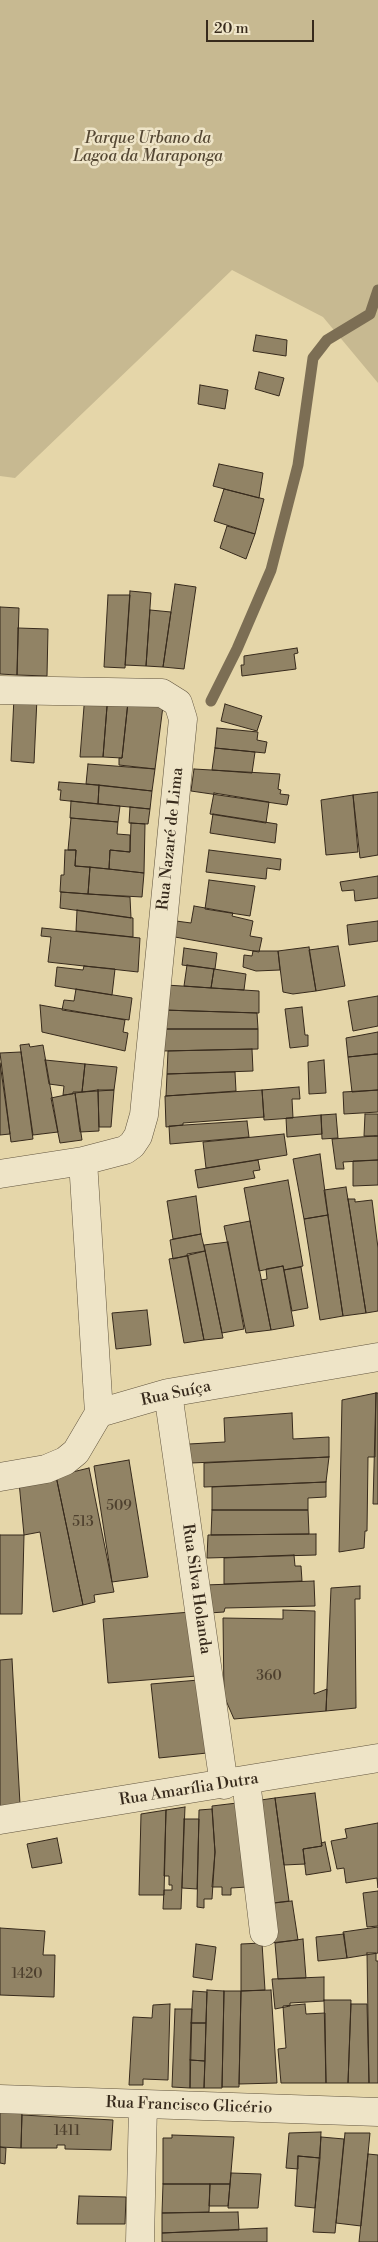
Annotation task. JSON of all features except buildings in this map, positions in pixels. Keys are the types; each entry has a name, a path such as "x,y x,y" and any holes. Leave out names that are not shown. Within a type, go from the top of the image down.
{"street":[{"name":"Rua Nazaré de Lima","path":"0,690 162,692 178,703 183,719 144,1115 138,1136 132,1145 124,1150 83,1160"},
{"path":"0,1174 83,1160 100,1413 76,1452 65,1461 46,1469 0,1477"},
{"name":"Rua Suíça","path":"100,1413 168,1393 378,1357"},
{"name":"Rua Silva Holanda","path":"168,1393 235,1783 264,1932"},
{"name":"Rua Amarília Dutra","path":"0,1820 235,1783 378,1758"},
{"name":"Rua Francisco Glicério","path":"0,2099 378,2112"},
{"path":"140,2242 143,2105"}],"green space":[{"name":"Parque Urbano da Lagoa da Maraponga","path":"0,0 378,0 378,383 323,317 232,270 15,478 0,476"}],"waterway":[{"path":"211,701 237,649 271,570 298,465 313,358 327,340 370,314 378,290"}]}
